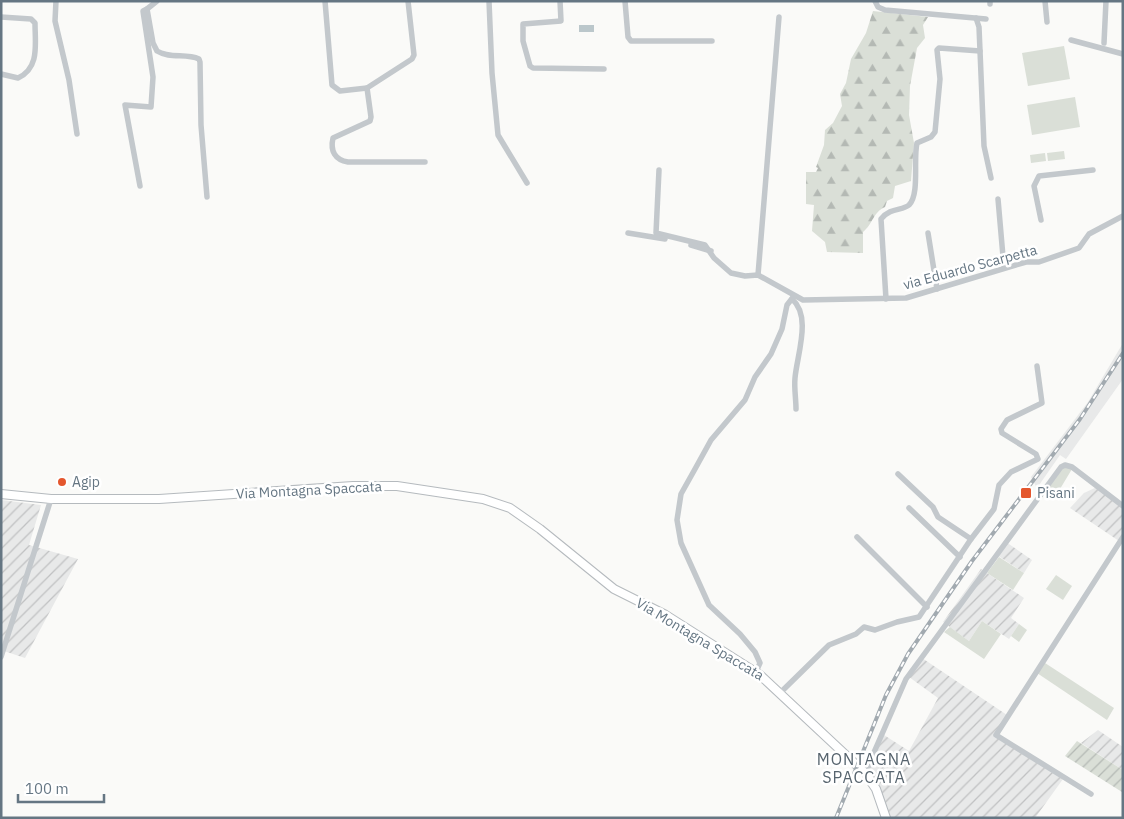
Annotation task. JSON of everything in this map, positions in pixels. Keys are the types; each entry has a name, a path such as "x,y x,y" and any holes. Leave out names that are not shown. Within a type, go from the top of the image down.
{"main road":[{"name":"Via Montagna Spaccata","path":"1,494 51,499 159,499 353,486 397,486 483,499 510,508 540,529 614,589 664,614 756,672 781,692 865,772 876,789 886,818"}],"street":[{"path":"56,1 55,21 69,80 77,134"},
{"path":"140,186 125,105 151,107 153,77 143,11 157,1"},
{"path":"325,1 332,85 340,91 368,88 412,59 408,1"},
{"path":"489,1 492,73 498,135 526,183"},
{"path":"560,1 560,21 523,24 523,41 530,66 533,68 604,69"},
{"path":"625,1 628,37 631,42 712,42"},
{"path":"875,1 878,7 885,10 986,19"},
{"path":"1045,1 1047,22"},
{"path":"1104,43 1106,1"},
{"path":"147,9 153,43 157,51 167,55 193,57 199,59 200,62 201,125 207,197"},
{"path":"1,17 31,19 35,23 34,65 29,73 18,78 1,74"},
{"path":"758,275 778,17"},
{"path":"976,18 980,52 984,146 991,178"},
{"path":"1072,40 1123,54"},
{"path":"886,299 882,219 893,210 907,206 910,203 915,185 914,170 917,143 931,137 935,132 940,79 937,50 939,48 980,52"},
{"path":"368,88 370,121 333,138 332,143 335,157 339,161 348,162 425,162"},
{"name":"via Eduardo Scarpetta","path":"659,170 656,233 706,245 714,258 731,273 745,276 758,275 788,290 793,298 803,300 906,298 1026,262 1039,262 1079,248 1089,234 1123,216"},
{"path":"1041,220 1034,186 1039,176 1093,170"},
{"path":"998,199 1004,268"},
{"path":"628,233 676,241 711,251"},
{"path":"928,233 938,289"},
{"path":"756,672 760,663 755,652 740,634 714,611 706,598 681,543 677,520 681,494 694,469 711,440 745,400 754,377 771,354 779,337 786,310 793,298 802,316 795,380 796,409"},
{"path":"781,692 829,645 856,634 864,627 875,630 919,617 927,607 971,539 994,509 999,485 1011,472 1038,459 1036,454 1002,433 1001,430 1007,420 1042,403 1038,366"},
{"path":"865,772 906,679 1060,467 1070,466 1123,506"},
{"path":"898,474 933,507 938,517 971,539"},
{"path":"1,657 51,499"},
{"path":"909,508 960,557"},
{"path":"857,537 927,607"},
{"path":"1090,794 996,734 1123,537"}],"shaded area":[{"path":"579,25 594,25 594,32 579,32"},
{"path":"1123,343 1123,379 1066,459 1060,455 1037,488 1031,477 1088,402"},
{"path":"1097,487 1123,508 1123,535 1119,541 1070,508 1084,493"},
{"path":"1,500 41,505 29,545 78,559 25,658 1,650"},
{"path":"1006,542 1032,560 1024,573 997,555"},
{"path":"981,569 1024,598 1011,618 1019,624 1009,639 982,621 969,641 943,622"},
{"path":"922,658 1007,715 995,735 1063,779 1035,818 889,818 885,802 868,772 884,735 909,751 938,698 909,677"},
{"path":"1098,730 1123,747 1123,770 1081,743"}],"green space":[{"path":"873,11 928,17 923,25 925,38 917,48 910,86 909,115 914,143 911,181 895,186 893,198 887,201 885,207 875,215 863,232 863,253 827,252 825,242 812,231 814,205 806,204 806,172 816,172 818,168 816,167 824,145 825,130 833,123 842,106 840,94 846,83 851,59 866,33"},
{"path":"1064,46 1070,79 1028,86 1022,53"},
{"path":"1075,97 1080,127 1032,135 1027,105"},
{"path":"1064,151 1065,159 1048,161 1047,153"},
{"path":"1045,153 1046,161 1031,163 1030,155"},
{"path":"1064,466 1072,469 1057,494 1060,497 1058,500 1045,492"},
{"path":"999,557 1024,573 1013,590 987,573"},
{"path":"1056,575 1072,586 1063,600 1046,589"},
{"path":"982,621 1001,634 984,659 944,632 950,627 969,641"},
{"path":"1019,624 1027,630 1019,642 1011,636"},
{"path":"1045,663 1114,708 1107,720 1037,673"},
{"path":"1077,741 1123,770 1122,792 1065,756"}],"railway":[{"path":"836,818 886,695 908,654 972,561 1080,419 1123,353"}],"place":[{"name":"Agip","path":"62,482"},
{"name":"Pisani","path":"1026,493"}],"district":[{"name":"MONTAGNA SPACCATA","path":"864,768"}]}
